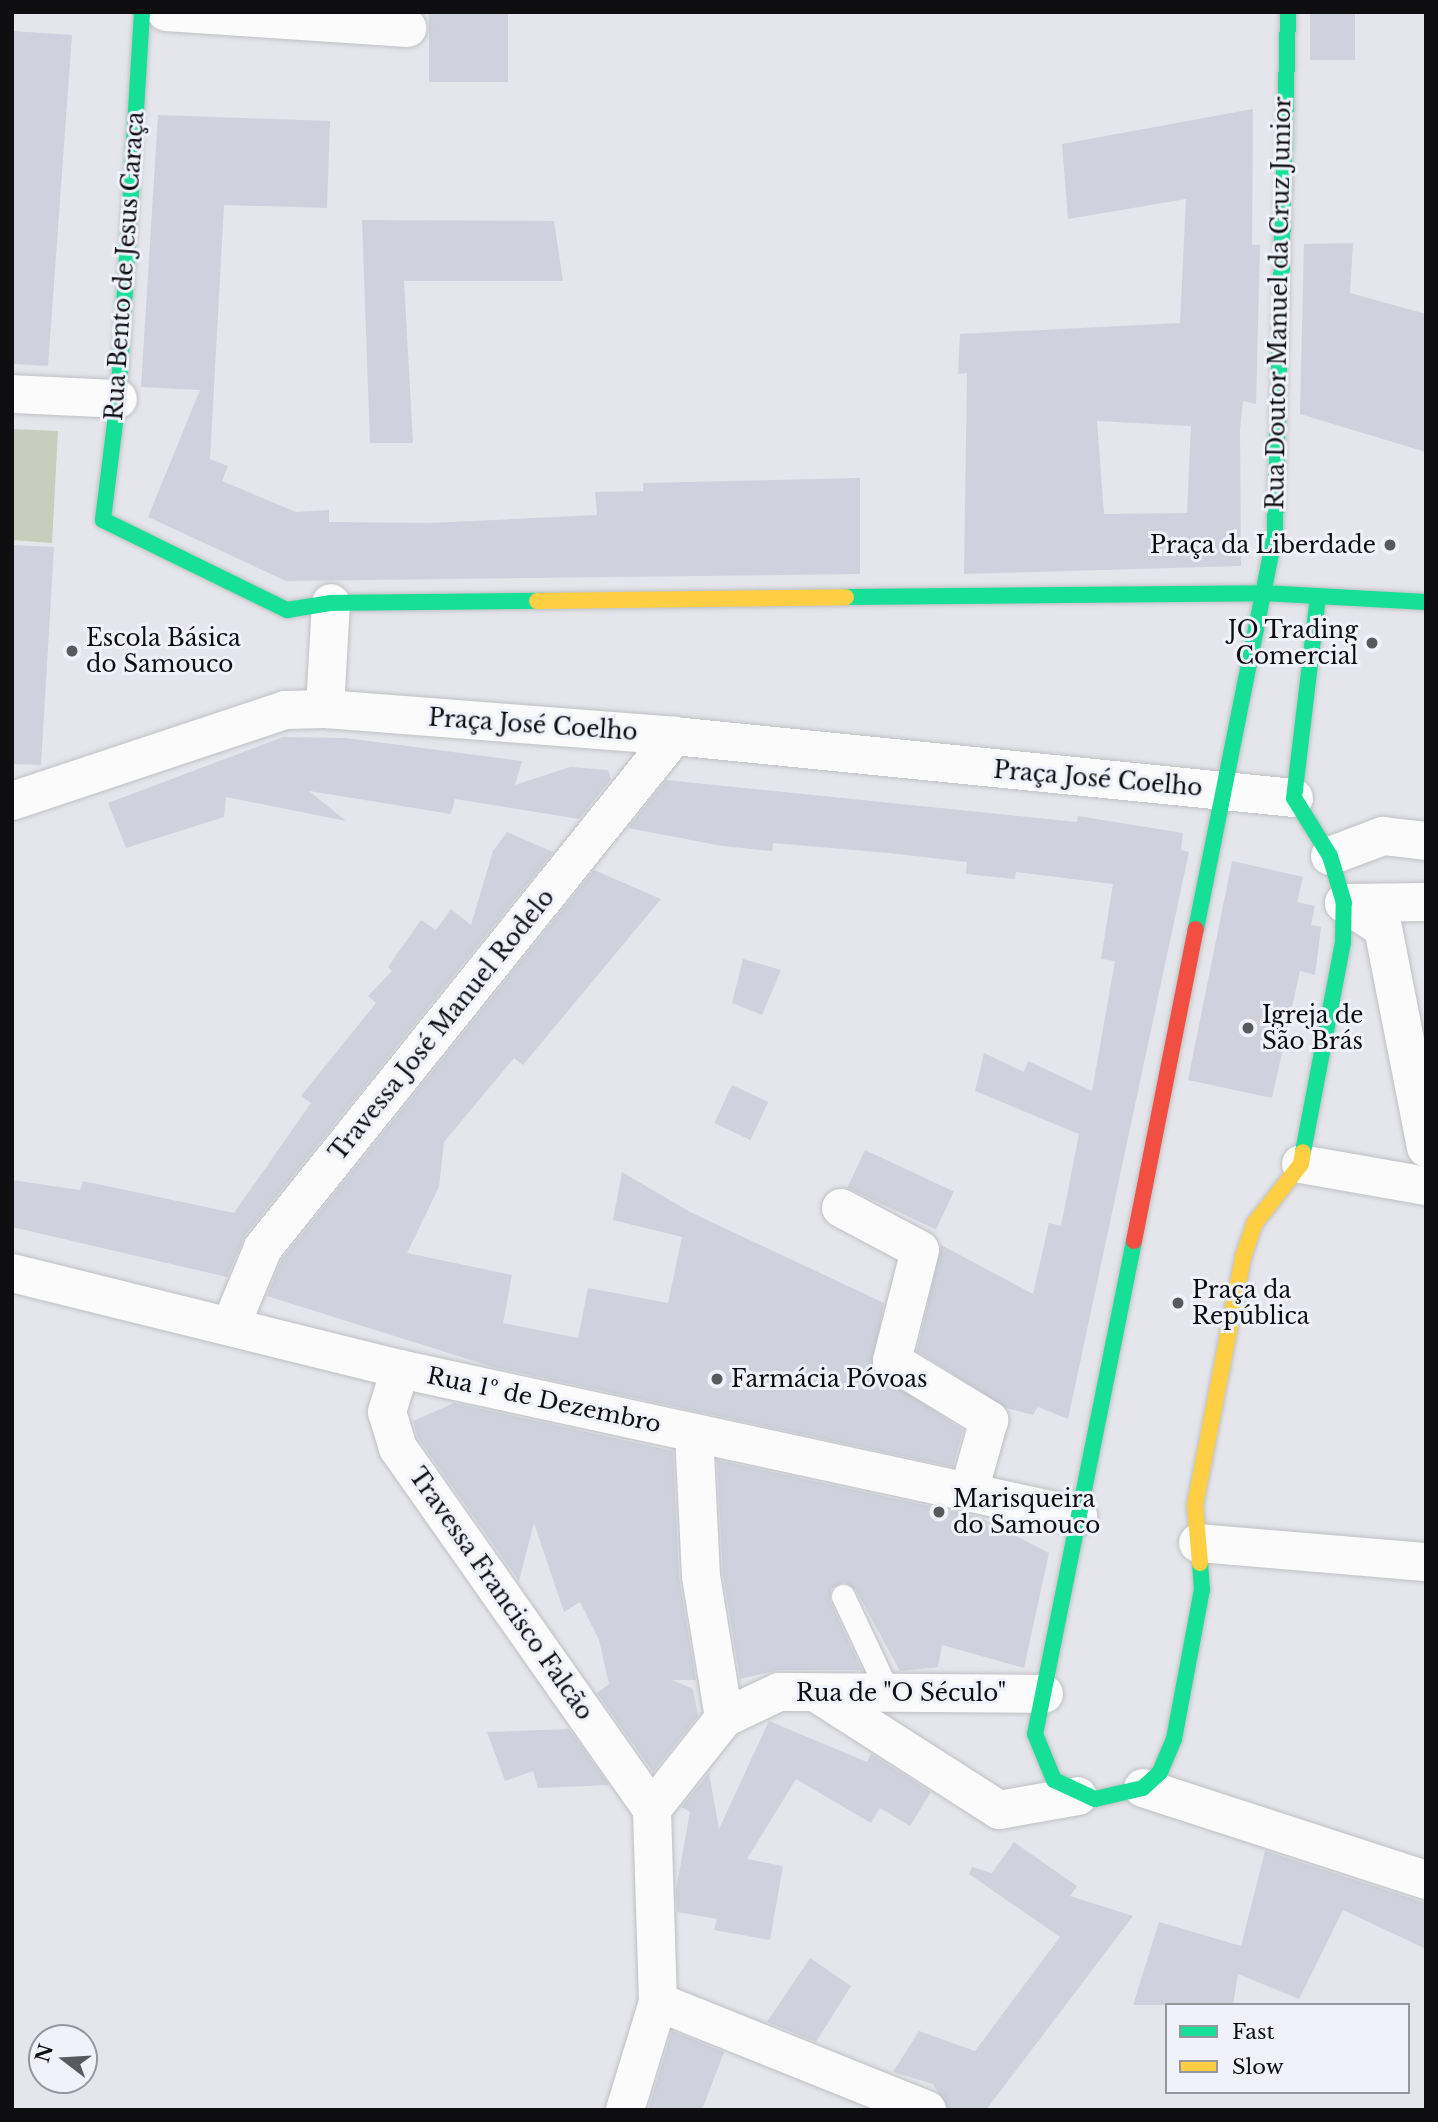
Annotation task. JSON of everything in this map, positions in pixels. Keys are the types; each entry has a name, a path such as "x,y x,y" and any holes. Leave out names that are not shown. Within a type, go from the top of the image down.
{"street":[{"name":"Rua Bento de Jesus Caraça","path":"142,12 118,399 103,520 287,610 331,603"},
{"path":"166,12 407,28"},
{"name":"Rua Doutor Manuel da Cruz Junior","path":"1263,593 1275,533 1288,12"},
{"path":"12,394 118,399"},
{"path":"325,709 331,603 1263,593 1426,602"},
{"name":"Praça José Coelho","path":"12,801 285,710 325,709 674,736 1223,791 1263,593"},
{"path":"821,1696 999,1810 1078,1796 1120,1797 1143,1788 1160,1772 1174,1739 1202,1590 1195,1505 1243,1257 1255,1223 1301,1164 1343,942 1344,903 1330,856 1294,798 1318,596"},
{"name":"Travessa José Manuel Rodelo","path":"231,1325 263,1248 674,736"},
{"path":"1078,1796 1054,1780 1042,1761 1035,1734 1223,791 1294,798"},
{"path":"1330,856 1383,836 1426,841"},
{"path":"1344,903 1426,902"},
{"path":"1344,903 1383,928 1426,1147"},
{"path":"1301,1164 1426,1186"},
{"path":"841,1208 920,1250 892,1362 989,1420 969,1491"},
{"name":"Rua 1º de Dezembro","path":"12,1272 400,1368 1078,1516"},
{"name":"Travessa Francisco Falcão","path":"400,1368 387,1412 398,1448 652,1809"},
{"path":"694,1433 701,1576 724,1717"},
{"path":"1198,1543 1426,1562"},
{"name":"Rua de \"O Século\"","path":"652,1809 724,1717 779,1692 821,1696 887,1690 1044,1694"},
{"path":"1143,1788 1426,1880"},
{"path":"625,2110 658,2001 652,1809"},
{"path":"658,2001 927,2110"}],"lane":[{"path":"843,1596 887,1690"}],"green space":[{"path":"12,429 58,431 52,543 12,540"}],"building":[{"path":"429,12 508,12 508,82 429,82"},
{"path":"1310,12 1355,12 1355,60 1310,60"},
{"path":"12,31 72,35 48,366 12,364"},
{"path":"1253,109 1252,245 1260,245 1256,404 1243,401 1240,429 1241,566 964,574 967,373 958,374 960,334 1180,323 1186,199 1068,219 1062,144","holes":["1097,421 1191,426 1187,513 1104,514"]},
{"path":"158,115 330,121 327,208 224,205 210,459 228,466 222,481 296,512 329,510 329,522 430,523 597,515 595,492 643,491 643,483 860,478 860,574 286,581 148,517 200,390 141,387"},
{"path":"362,220 554,221 563,281 404,281 413,443 370,443"},
{"path":"1353,243 1350,293 1426,314 1426,452 1300,414 1304,244"},
{"path":"12,545 54,547 41,765 12,764"},
{"path":"283,737 346,738 522,761 515,785 570,767 608,770 611,779 579,819 455,799 451,814 309,791 346,821 226,797 224,817 126,848 108,803"},
{"path":"666,780 1077,822 1078,816 1183,833 1181,850 1189,852 1068,1419 1038,1407 1033,1415 1006,1408 917,1351 941,1245 1033,1294 1049,1223 1061,1226 1079,1134 975,1091 984,1053 1024,1072 1028,1061 1092,1091 1115,961 1101,959 1113,884 1016,872 1015,879 966,874 967,862 889,853 773,843 772,851 722,846 628,828"},
{"path":"507,832 553,852 246,1234 227,1277 12,1227 12,1180 80,1190 83,1181 234,1213 311,1103 301,1096 376,1003 368,996 392,971 388,967 421,920 436,930 451,909 471,925 493,851"},
{"name":"Igreja de São Brás","path":"1232,861 1303,877 1297,902 1315,906 1311,925 1321,927 1315,975 1300,971 1272,1098 1188,1080"},
{"path":"594,870 661,899 523,1065 514,1058 444,1142 439,1187 407,1253 512,1275 503,1323 578,1338 588,1288 668,1303 682,1237 613,1220 622,1172 690,1212 884,1303 872,1370 963,1430 953,1467 493,1367 267,1296 282,1259"},
{"path":"743,959 781,970 762,1015 732,1003"},
{"path":"732,1085 768,1102 751,1140 714,1123"},
{"path":"865,1150 954,1191 936,1229 847,1188"},
{"path":"454,1403 673,1451 679,1577 696,1680 672,1680 693,1689 698,1716 653,1772 597,1693 609,1684 599,1640 580,1602 564,1612 534,1523 519,1581 418,1438 413,1421"},
{"path":"717,1460 979,1517 1049,1553 1024,1668 942,1645 938,1667 900,1671 856,1590 844,1582 831,1589 830,1601 862,1670 779,1670 740,1679 723,1574"},
{"path":"769,1721 867,1762 871,1754 931,1792 910,1826 880,1808 871,1823 796,1779 747,1859 783,1866 770,1940 714,1930 717,1919 677,1912 676,1890 690,1812 681,1807 709,1773 719,1829"},
{"path":"569,1729 609,1785 538,1788 533,1771 505,1781 487,1732"},
{"path":"1014,1842 1077,1886 1070,1896 1133,1916 986,2110 948,2110 933,2084 893,2072 919,2031 975,2051 1060,1937 969,1874 972,1867 992,1873"},
{"path":"1265,1851 1426,1903 1426,1949 1343,1910 1299,1999 1238,1974 1233,2003 1133,2005 1159,1922 1241,1946"},
{"path":"810,1958 851,1986 816,2042 767,2022"},
{"path":"672,2031 724,2052 702,2110 648,2110"}],"traffic: fast":[{"path":"142,12 118,399 103,520 287,610 331,603 537,601"},
{"path":"1196,929 1275,533 1288,12"},
{"path":"846,597 1263,593 1426,602"},
{"path":"1303,1152 1343,942 1344,903 1330,856 1294,798 1318,596"},
{"path":"1134,1241 1035,1734 1054,1780 1095,1799 1143,1788 1160,1772 1174,1739 1202,1590 1200,1563"}],"traffic: slow":[{"path":"537,601 846,597"},
{"path":"1200,1563 1195,1505 1243,1257 1255,1223 1301,1164 1303,1152"}],"traffic: jam":[{"path":"1134,1241 1196,929"}],"place":[{"name":"Praça da Liberdade","path":"1390,545"},
{"name":"JO Trading Comercial","path":"1372,643"},
{"name":"Escola Básica do Samouco","path":"72,651"},
{"name":"Igreja de São Brás","path":"1248,1028"},
{"name":"Praça da República","path":"1178,1303"},
{"name":"Farmácia Póvoas","path":"717,1379"},
{"name":"Marisqueira do Samouco","path":"939,1512"}]}
